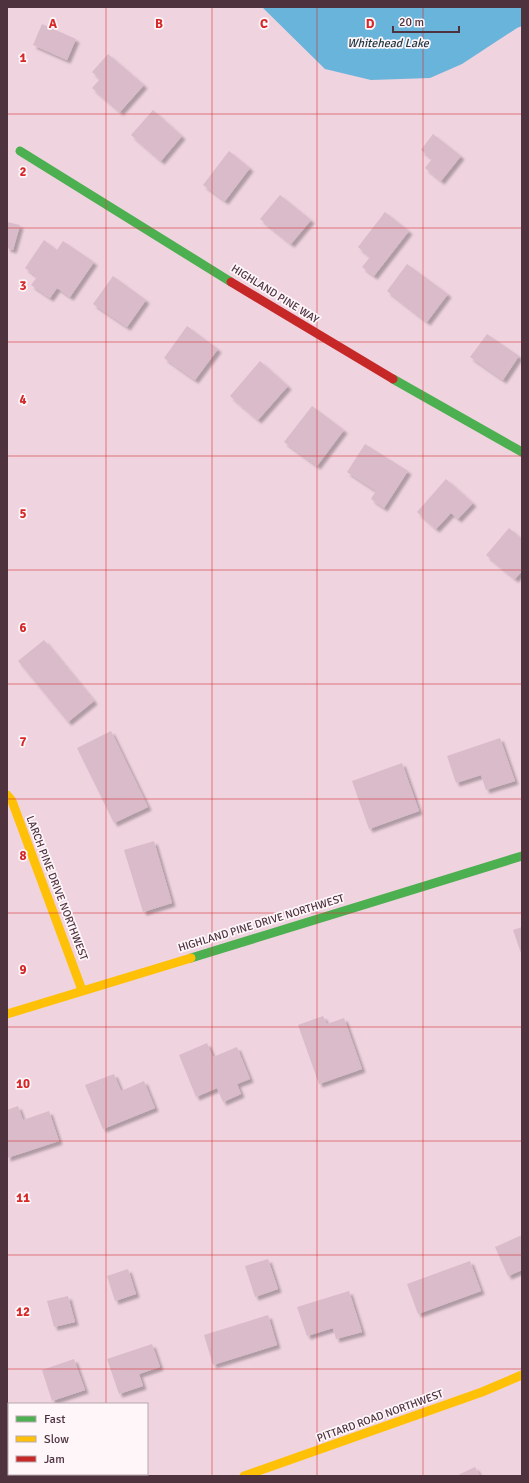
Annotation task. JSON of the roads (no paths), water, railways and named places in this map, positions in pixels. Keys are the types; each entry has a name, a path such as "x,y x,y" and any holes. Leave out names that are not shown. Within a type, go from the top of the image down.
{"street":[{"name":"HIGHLAND PINE WAY","path":"20,151 334,345 440,407 522,452"},
{"name":"LARCH PINE DRIVE NORTHWEST","path":"7,795 12,801 82,990"},
{"name":"HIGHLAND PINE DRIVE NORTHWEST","path":"7,1014 522,856"},
{"name":"PITTARD ROAD NORTHWEST","path":"244,1476 467,1397 522,1375"}],"water":[{"name":"Whitehead Lake","path":"262,7 522,7 522,26 462,64 430,78 371,80 325,69"}]}
